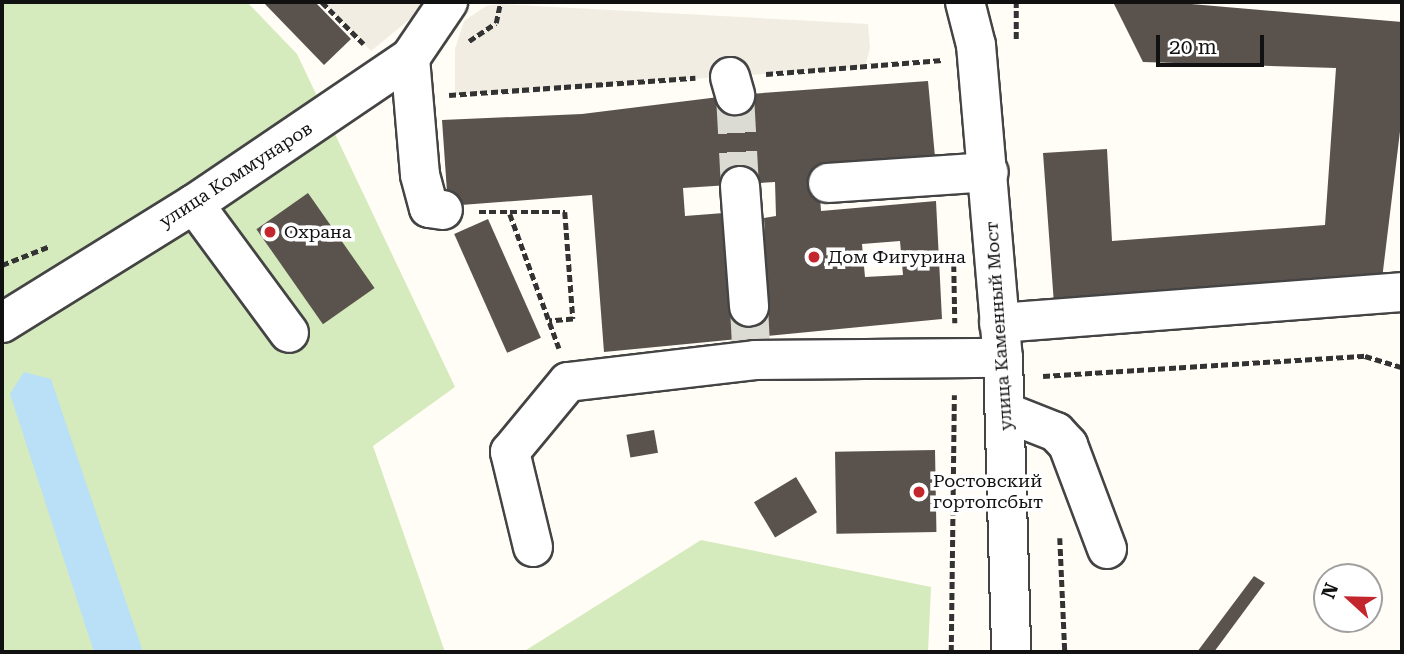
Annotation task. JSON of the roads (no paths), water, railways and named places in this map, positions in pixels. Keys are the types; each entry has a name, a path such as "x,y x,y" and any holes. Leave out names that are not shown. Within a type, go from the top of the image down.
{"street":[{"name":"улица Каменный Мост","path":"965,2 976,45 989,172 1001,341 1011,652"},
{"name":"улица Коммунаров","path":"2,323 194,204 410,58 454,16"},
{"path":"410,58 416,97 420,175 429,208 443,211"},
{"path":"828,183 989,172"},
{"path":"740,186 752,336"},
{"path":"194,204 289,333"},
{"path":"533,547 510,452 568,382 752,336 954,360 1001,341 1402,292"},
{"path":"1005,412 1056,432 1068,445 1107,549"}],"water":[{"path":"24,372 51,379 143,652 94,652 10,394"}],"tunnel":[{"path":"735,95 740,186"},
{"path":"749,307 751,340"}],"place":[{"name":"Охрана","path":"270,232"},
{"name":"Дом Фигурина","path":"814,257"},
{"name":"Ростовский гортопсбыт","path":"919,492"}]}
